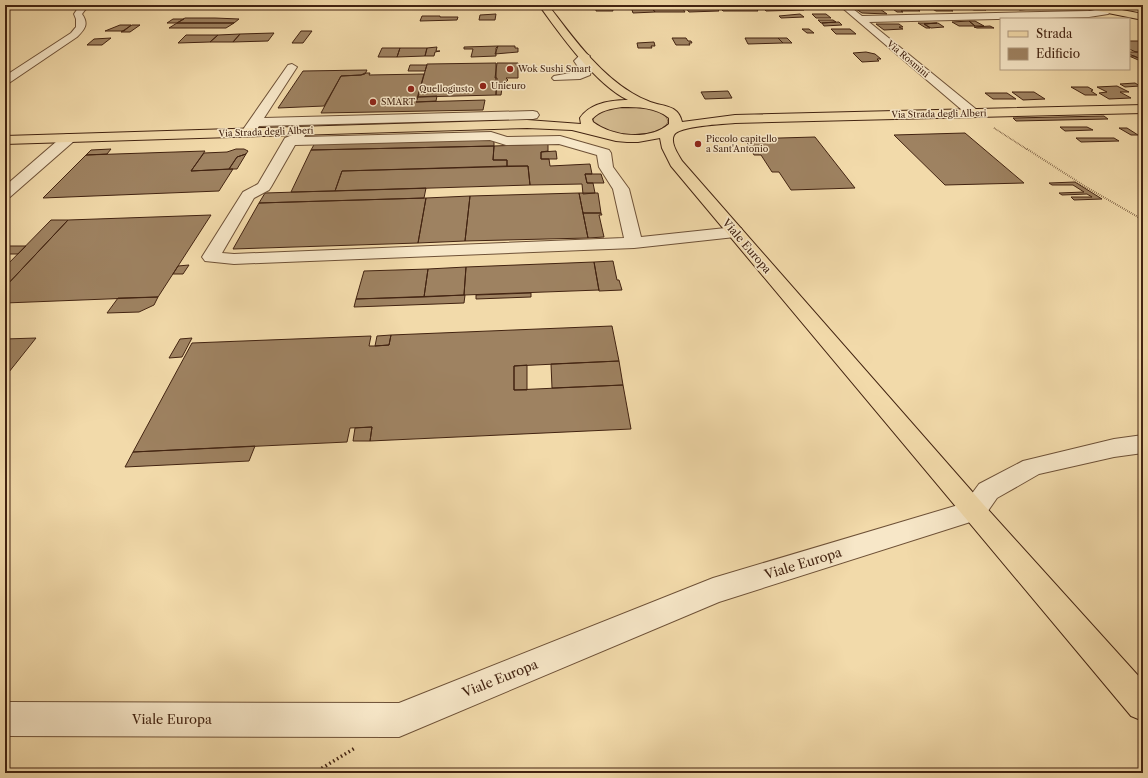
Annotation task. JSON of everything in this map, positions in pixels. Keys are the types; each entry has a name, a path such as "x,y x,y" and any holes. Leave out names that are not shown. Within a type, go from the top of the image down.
{"main road":[{"path":"543,5 608,82 634,100 670,112"},
{"path":"1082,5 1143,17"},
{"path":"596,131 590,128 585,121 587,114 608,99 608,82"},
{"path":"596,109 625,103 650,105"},
{"name":"Via Strada degli Alberi","path":"5,140 248,133 295,136 405,123 563,118 596,109"},
{"name":"Via Strada degli Alberi","path":"671,130 689,124 735,119 1143,109"},
{"name":"Via Strada degli Alberi","path":"670,112 695,116 735,119"},
{"name":"Viale Europa","path":"670,112 676,118 676,125 666,137 669,149 676,163 974,511 1143,705"},
{"name":"Via Strada degli Alberi","path":"530,119 596,131"},
{"name":"Viale Europa","path":"626,138 647,137 671,130"},
{"name":"Viale Europa","path":"596,131 626,138 654,149 676,163"}],"street":[{"path":"5,80 74,36 81,28 81,19 78,14 81,8 86,5"},
{"name":"Via Rosmini","path":"843,5 973,113"},
{"path":"998,5 1018,15"},
{"path":"860,19 1089,14 1108,11"},
{"path":"585,56 580,61 587,71 586,73 580,76 558,78 574,78 598,70"},
{"path":"248,133 292,67"},
{"path":"255,122 405,123"},
{"path":"634,243 621,189 606,167 604,152 560,140 506,141 490,136 295,136 264,187 248,195 211,257 234,259 634,243 735,232"},
{"path":"5,194 69,138"},
{"path":"974,511 988,491 1032,467 1114,448 1143,444"},
{"name":"Viale Europa","path":"5,719 399,720 713,591 974,511"}],"path":[{"path":"973,113 1025,149 1143,220"}],"shaded area":[{"path":"625,106 657,111 666,117 668,122 662,128 653,132 627,135 603,130 596,125 593,118 603,110"}],"building":[{"path":"440,5 477,5 477,7 439,7"},
{"path":"797,5 804,10 766,11 761,6"},
{"path":"943,5 953,11 936,11 927,6"},
{"path":"1005,5 1019,5 1032,9 1020,10"},
{"path":"681,6 685,12 655,12 651,7"},
{"path":"715,6 719,11 689,12 685,7"},
{"path":"807,6 821,6 825,9 811,9"},
{"path":"912,6 920,11 897,12 890,7"},
{"path":"960,6 987,7 984,9 986,10 974,10"},
{"path":"612,7 613,11 596,11 596,8"},
{"path":"631,7 651,7 655,12 633,13"},
{"path":"755,7 758,11 723,11 720,8"},
{"path":"856,9 880,9 887,14 862,13"},
{"path":"496,14 495,20 479,20 480,15"},
{"path":"800,14 804,17 781,18 779,16"},
{"path":"812,14 826,14 831,18 816,18"},
{"path":"422,16 458,17 457,20 420,21"},
{"path":"185,18 239,19 234,23 177,23"},
{"path":"173,19 184,19 177,23 167,23"},
{"path":"818,20 833,20 836,22 821,23"},
{"path":"969,21 975,26 959,26 952,22"},
{"path":"969,21 975,21 984,26 975,26"},
{"path":"839,22 842,25 824,26 822,23"},
{"path":"177,23 234,23 226,28 169,28"},
{"path":"918,23 937,23 924,24 930,28 926,28"},
{"path":"938,23 944,27 931,28 924,24"},
{"path":"876,24 899,24 903,27 899,27 903,29 884,30"},
{"path":"120,25 131,25 124,31 105,31"},
{"path":"132,25 140,25 130,32 121,32"},
{"path":"990,26 994,28 974,27"},
{"path":"802,29 809,29 814,33 807,33"},
{"path":"831,29 850,29 856,34 836,34"},
{"path":"301,31 312,31 303,43 292,43"},
{"path":"274,33 268,41 233,42 240,34"},
{"path":"240,34 233,42 210,42 218,35"},
{"path":"186,35 218,35 210,42 178,43"},
{"path":"111,38 102,45 87,45 94,39"},
{"path":"672,38 686,38 692,43 689,43 690,45 676,45"},
{"path":"745,38 778,38 783,43 748,44"},
{"path":"778,38 787,38 792,43 783,43"},
{"path":"1130,41 1143,41 1143,52 1136,52 1130,49"},
{"path":"654,42 655,46 651,46 652,48 638,48 637,43"},
{"path":"498,46 496,48 496,56 471,57 473,49 464,49 464,47"},
{"path":"498,46 515,46 515,48 518,48 518,52 495,54"},
{"path":"437,47 436,51 440,51 435,52 434,56 425,56 427,48"},
{"path":"382,48 400,48 397,57 378,57"},
{"path":"400,48 427,48 425,56 397,57"},
{"path":"866,52 875,54 881,59 877,59 879,61 862,62 853,53"},
{"path":"1130,52 1143,52 1143,60 1130,54"},
{"path":"1130,56 1130,56 1143,60 1143,62"},
{"path":"496,63 496,95 418,97 427,64"},
{"path":"497,63 518,63 518,78 506,78 508,80 505,83 497,83 497,78 495,78"},
{"path":"410,65 427,65 425,71 408,71"},
{"path":"367,70 365,74 361,75 341,76 324,106 278,108 303,71"},
{"path":"370,73 369,75 424,74 416,102 485,100 483,110 321,113 341,76 361,75"},
{"path":"497,83 505,83 505,86 502,88 501,95 496,95"},
{"path":"1135,83 1140,86 1125,87 1120,84"},
{"path":"1117,86 1129,92 1120,92 1131,98 1109,99 1099,93 1107,92 1097,87"},
{"path":"1071,87 1088,87 1097,95 1085,95"},
{"path":"728,91 732,98 705,99 701,92"},
{"path":"1012,92 1034,92 1045,99 1023,100"},
{"path":"985,93 1007,93 1016,99 993,99"},
{"path":"437,96 436,101 416,102 418,97"},
{"path":"1104,116 1108,119 1016,121 1013,118"},
{"path":"1060,127 1087,127 1093,130 1065,131"},
{"path":"1119,128 1127,128 1138,135 1131,135"},
{"path":"965,133 1024,183 945,185 894,135"},
{"path":"815,137 855,188 791,190 779,172 772,172 761,155 754,155 745,139"},
{"path":"494,138 494,146 311,150 315,143"},
{"path":"1076,138 1114,138 1119,141 1081,142"},
{"path":"548,144 548,151 541,152 541,159 549,159 550,166 590,164 592,174 585,174 587,183 593,183 595,193 583,194 582,184 530,185 528,166 507,166 507,160 493,160 494,146"},
{"path":"494,146 493,160 507,160 507,166 342,171 335,191 291,192 311,150"},
{"path":"111,149 107,154 86,155 91,150"},
{"path":"236,149 244,149 248,151 246,154 237,157 229,169 191,171 204,153 227,152"},
{"path":"205,151 191,171 233,169 219,191 43,198 86,155"},
{"path":"556,151 557,159 541,159 541,152"},
{"path":"246,154 237,169 229,169 237,157"},
{"path":"528,166 530,185 335,191 342,171"},
{"path":"585,174 601,174 604,183 587,183"},
{"path":"1075,182 1102,199 1074,200 1071,197 1092,197 1087,194 1062,195 1059,193 1084,192 1073,185 1052,185 1049,183"},
{"path":"426,188 424,198 259,203 265,193"},
{"path":"579,193 598,193 601,213 583,213"},
{"path":"579,193 588,238 465,241 470,196"},
{"path":"470,196 465,241 418,243 426,198"},
{"path":"426,198 418,243 233,249 259,203"},
{"path":"583,213 601,213 602,215 599,215 604,237 588,238"},
{"path":"211,215 158,297 5,303 5,287 68,220"},
{"path":"51,220 68,220 5,287 5,267"},
{"path":"9,246 26,246 18,254 5,254 5,250"},
{"path":"613,261 617,280 619,280 622,290 599,291 594,262"},
{"path":"594,262 599,290 464,295 466,267"},
{"path":"189,265 183,274 173,274 178,266"},
{"path":"466,267 464,295 424,297 428,269"},
{"path":"428,269 424,297 356,299 364,271"},
{"path":"531,293 531,297 476,299 476,295"},
{"path":"465,295 464,303 354,307 356,299"},
{"path":"158,297 154,305 139,312 107,313 118,298"},
{"path":"612,326 619,361 514,366 514,390 623,385 631,429 370,441 372,427 350,428 347,442 133,452 192,343 371,336 369,346 375,346 389,345 391,335"},
{"path":"391,335 389,345 375,346 377,336"},
{"path":"36,338 5,377 5,339"},
{"path":"192,338 182,357 169,358 180,339"},
{"path":"619,361 623,385 552,388 551,364"},
{"path":"527,365 527,390 514,390 514,366"},
{"path":"372,427 370,441 353,441 355,428"},
{"path":"255,446 249,461 125,467 133,452"}],"place":[{"name":"Wok Sushi Smart","path":"510,69"},
{"name":"Unieuro","path":"483,86"},
{"name":"Quellogiusto","path":"411,89"},
{"name":"SMART","path":"373,102"},
{"name":"Piccolo capitello a Sant'Antonio","path":"698,144"}]}
